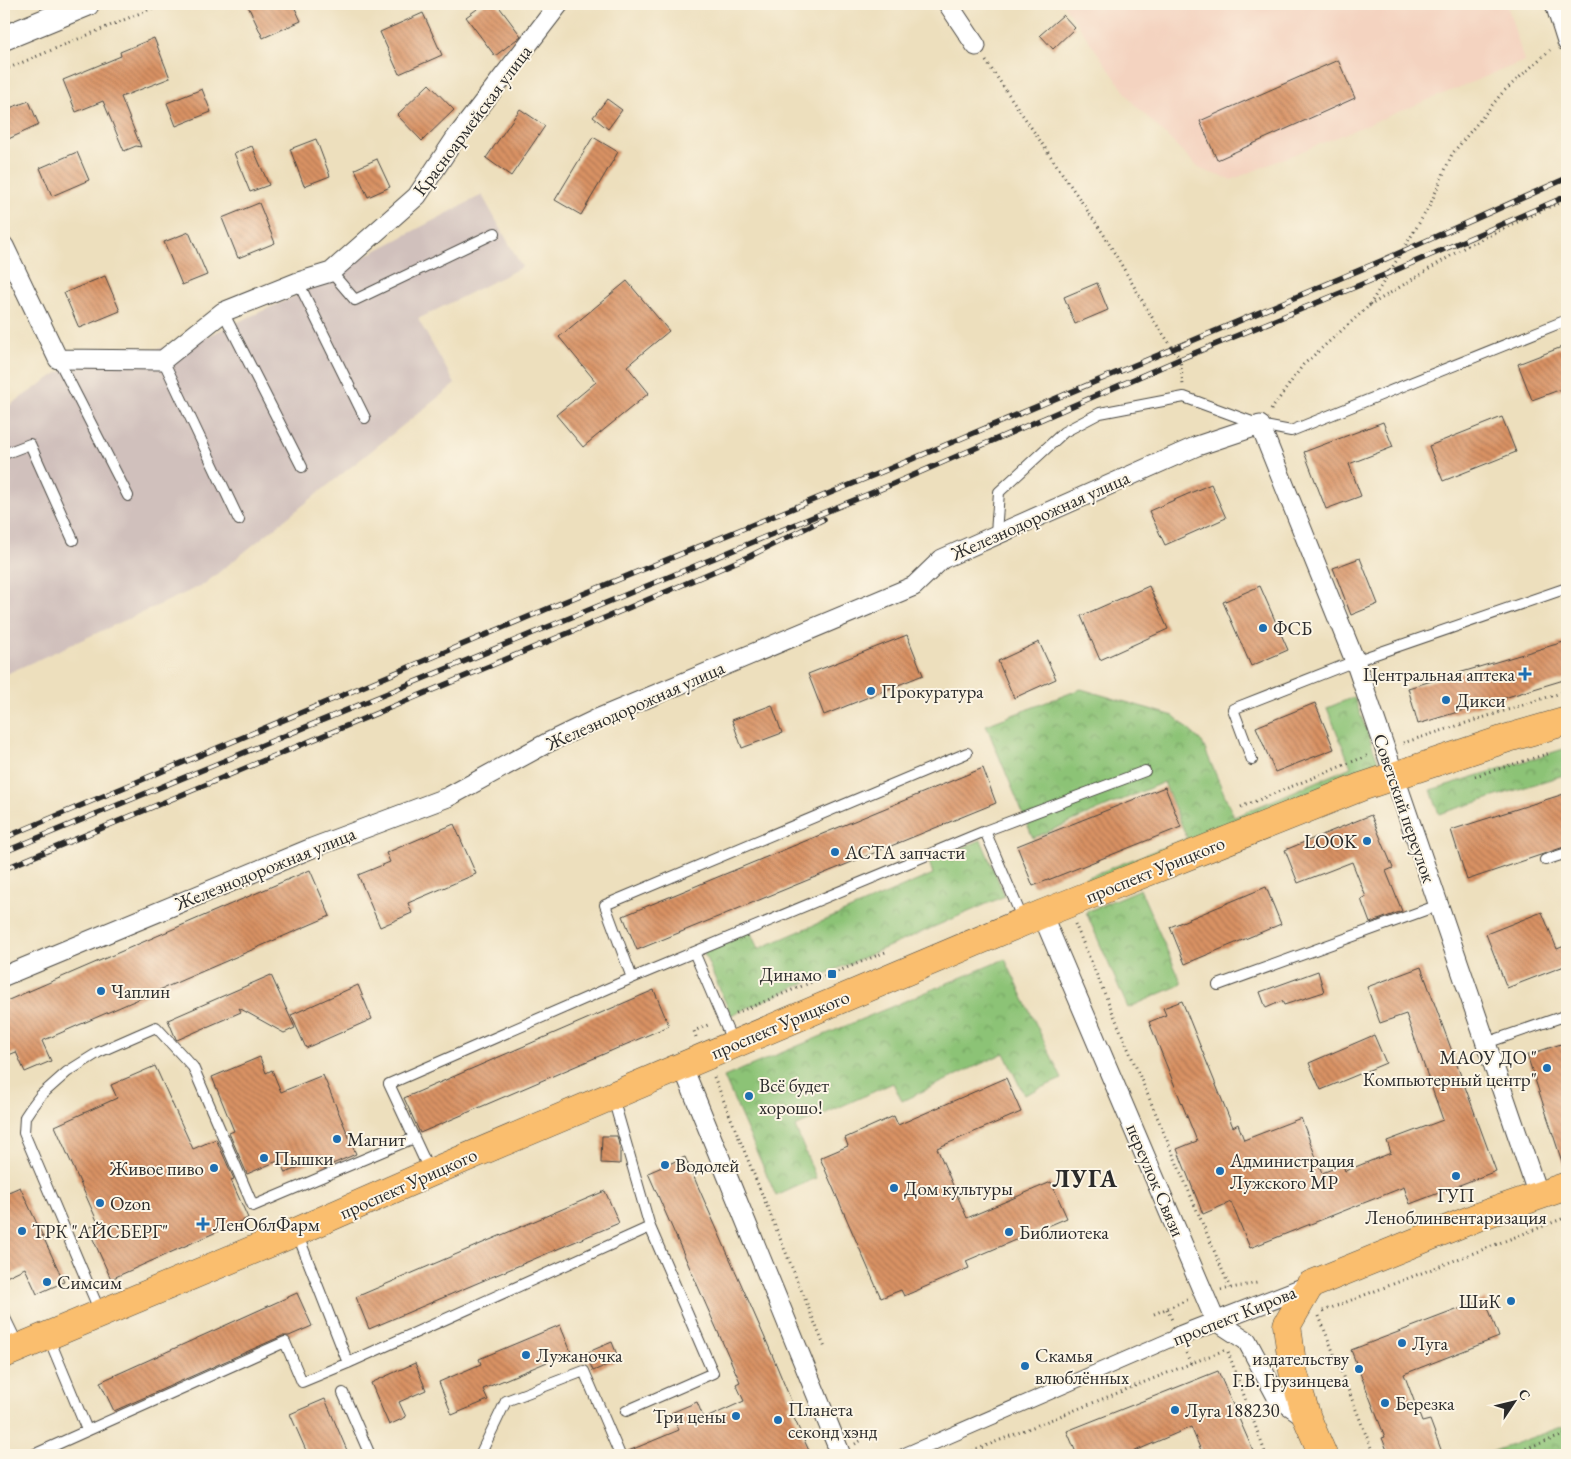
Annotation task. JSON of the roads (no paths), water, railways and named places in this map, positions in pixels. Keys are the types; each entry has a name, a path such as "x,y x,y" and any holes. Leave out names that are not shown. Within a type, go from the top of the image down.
{"main road":[{"name":"проспект Урицкого","path":"11,1351 296,1232 430,1172 1033,918 1394,776 1567,720"},
{"name":"проспект Кирова","path":"1310,1285 1480,1216 1567,1186"},
{"path":"1310,1285 1288,1325 1294,1371 1307,1418 1323,1455"}],"street":[{"path":"4,38 87,4"},
{"name":"Красноармейская улица","path":"163,360 223,312 298,282 330,272 417,196 455,139 559,4"},
{"path":"948,4 976,46"},
{"path":"1555,4 1567,38"},
{"path":"4,246 58,359 163,360"},
{"name":"Железнодорожная улица","path":"4,976 312,848 448,797 547,742 597,719 914,586 942,558 996,533 1197,446 1260,425"},
{"name":"Советский переулок","path":"1260,425 1354,662 1538,1195"},
{"name":"переулок Связи","path":"1033,918 1216,1320"},
{"path":"682,1065 841,1455"},
{"name":"проспект Кирова","path":"905,1455 1216,1320 1310,1285"},
{"path":"1216,1320 1247,1342 1277,1396 1307,1418"}],"lane":[{"path":"330,272 355,300 495,234"},
{"path":"298,282 365,418"},
{"path":"223,312 302,467"},
{"path":"996,533 999,492 1064,432 1100,413 1184,397 1260,425 1290,431 1567,320"},
{"path":"58,359 128,496"},
{"path":"163,360 239,520"},
{"path":"4,454 30,444 73,540"},
{"path":"1252,760 1233,710 1354,662 1567,588"},
{"path":"632,978 605,905 967,753"},
{"path":"430,1172 388,1084 632,978 986,831 1145,771"},
{"path":"986,831 1033,918"},
{"path":"1544,860 1567,854"},
{"path":"1218,984 1439,905"},
{"path":"694,952 733,1044"},
{"path":"1486,1043 1567,1015"},
{"path":"100,1313 24,1134 25,1117 40,1096 67,1072 99,1052 156,1027 193,1067 254,1206 414,1138"},
{"path":"612,1095 650,1227 713,1374 626,1411"},
{"path":"33,1455 284,1342 302,1382 650,1227"},
{"path":"296,1232 348,1363"},
{"path":"4,1316 11,1351"},
{"path":"48,1335 87,1430"},
{"path":"480,1455 506,1401 584,1371 620,1455"},
{"path":"343,1393 370,1455"}],"railway":[{"path":"4,838 561,603 884,471 1381,261 1567,178"},
{"path":"4,852 893,484 1180,359 1389,273 1567,196"},
{"path":"4,869 750,556 824,519"}],"place":[{"name":"ФСБ","path":"1263,628"},
{"name":"Центральная аптека","path":"1525,674"},
{"name":"Прокуратура","path":"871,691"},
{"name":"Дикси","path":"1446,700"},
{"name":"LOOK","path":"1367,841"},
{"name":"АСТА запчасти","path":"835,852"},
{"name":"Динамо","path":"832,974"},
{"name":"Чаплин","path":"101,991"},
{"name":"МАОУ ДО \" Компьютерный центр\"","path":"1547,1068"},
{"name":"Всё будет хорошо!","path":"749,1096"},
{"name":"Магнит","path":"337,1139"},
{"name":"Пышки","path":"264,1158"},
{"name":"Водолей","path":"665,1165"},
{"name":"Живое пиво","path":"214,1168"},
{"name":"Администрация Лужского МР","path":"1220,1171"},
{"name":"ГУП Леноблинвентаризация","path":"1456,1176"},
{"name":"Дом культуры","path":"894,1188"},
{"name":"Ozon","path":"100,1203"},
{"name":"ЛенОблФарм","path":"203,1224"},
{"name":"ТРК \"АЙСБЕРГ\"","path":"22,1231"},
{"name":"Библиотека","path":"1009,1232"},
{"name":"Симсим","path":"47,1282"},
{"name":"ШиК","path":"1511,1301"},
{"name":"Луга","path":"1402,1343"},
{"name":"Лужаночка","path":"526,1355"},
{"name":"Скамья влюблённых","path":"1025,1366"},
{"name":"издательству Г.В. Грузинцева","path":"1359,1369"},
{"name":"Березка","path":"1385,1403"},
{"name":"Луга 188230","path":"1175,1410"},
{"name":"Три цены","path":"736,1416"},
{"name":"Планета секонд хэнд","path":"778,1420"}],"district":[{"name":"ЛУГА","path":"1085,1179"}]}
